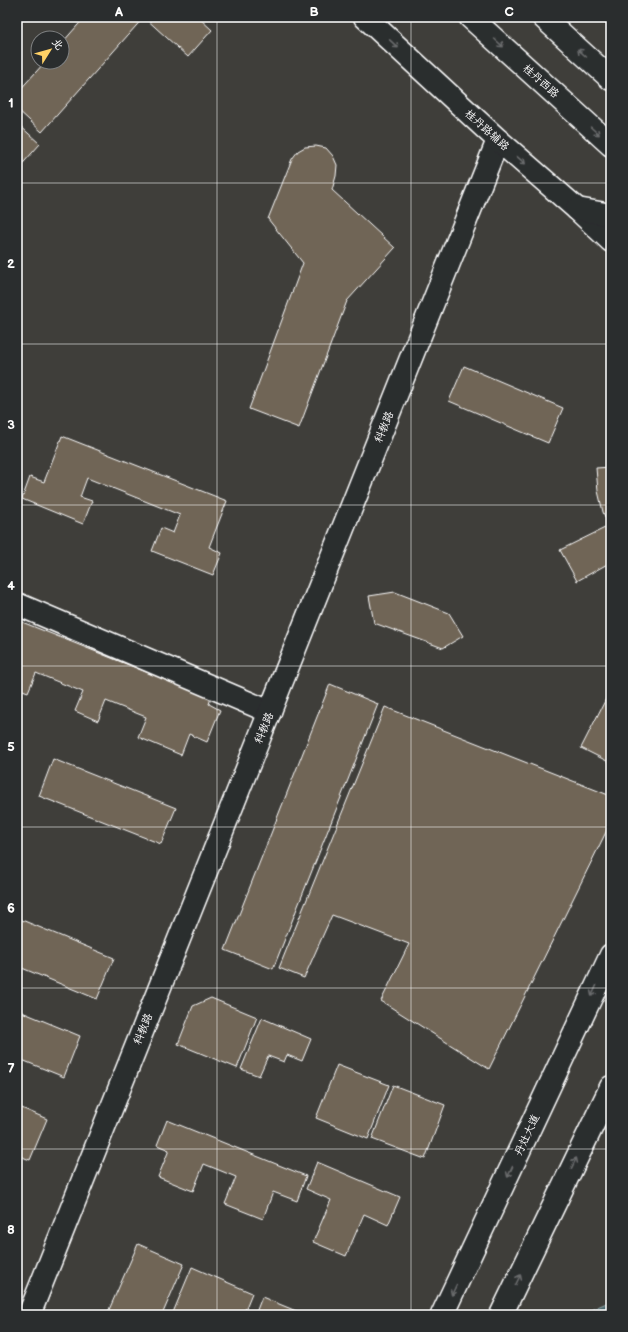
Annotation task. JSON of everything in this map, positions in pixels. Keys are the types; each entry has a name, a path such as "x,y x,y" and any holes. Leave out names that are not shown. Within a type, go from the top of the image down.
{"main road":[{"name":"桂丹路辅路","path":"365,17 498,140 577,208 611,241"},
{"name":"桂丹西路","path":"470,17 611,145"},
{"path":"543,17 611,79"},
{"name":"科教路","path":"29,1315 498,140"},
{"path":"577,208 611,215"},
{"path":"17,604 270,712"},
{"name":"丹灶大道","path":"442,1315 611,955"},
{"path":"501,1315 611,1087"}],"water":[{"path":"611,1301 611,1315 585,1315 586,1312"}],"building":[{"path":"85,17 144,17 42,132 17,109 17,93 38,70 70,70 70,34"},
{"path":"144,17 198,17 212,30 188,57"},
{"path":"17,123 40,144 17,170"},
{"path":"316,146 326,148 333,156 337,165 332,190 395,248 347,301 299,428 249,409 303,263 268,219 292,159 298,151 305,147"},
{"path":"464,366 563,408 548,443 449,401"},
{"path":"62,436 227,501 209,547 222,553 213,575 152,551 161,528 173,533 180,515 87,478 80,497 92,501 83,524 22,499 30,477 44,482"},
{"path":"611,467 611,562 577,581 560,550 609,526 603,512 598,491 596,468"},
{"path":"395,592 449,613 463,636 443,648 374,623 369,596"},
{"path":"17,620 211,698 209,704 220,710 207,742 189,734 181,755 138,737 146,717 106,701 98,721 75,711 83,692 36,673 28,692 17,688"},
{"path":"330,684 378,704 273,969 225,950"},
{"path":"611,689 611,763 581,748"},
{"path":"385,707 611,796 611,822 489,1069 381,1001 409,944 332,915 304,978 279,968"},
{"path":"53,759 176,808 161,844 39,796"},
{"path":"17,918 114,958 97,999 17,966"},
{"path":"211,998 257,1017 237,1068 178,1044 193,1006"},
{"path":"17,1010 80,1036 64,1077 17,1058"},
{"path":"262,1018 311,1039 302,1061 287,1055 284,1062 268,1056 259,1076 241,1069"},
{"path":"337,1065 389,1085 368,1139 316,1118"},
{"path":"393,1085 445,1105 425,1159 372,1139"},
{"path":"17,1106 47,1119 30,1160 17,1155"},
{"path":"167,1120 306,1176 297,1201 273,1192 263,1219 225,1204 236,1177 204,1164 193,1191 158,1177 169,1150 157,1145"},
{"path":"317,1162 400,1197 388,1225 364,1214 346,1256 313,1242 331,1200 306,1189"},
{"path":"138,1244 184,1264 162,1315 115,1315 108,1312"},
{"path":"192,1267 252,1293 243,1315 172,1315"},
{"path":"262,1297 306,1315 255,1315"}]}
